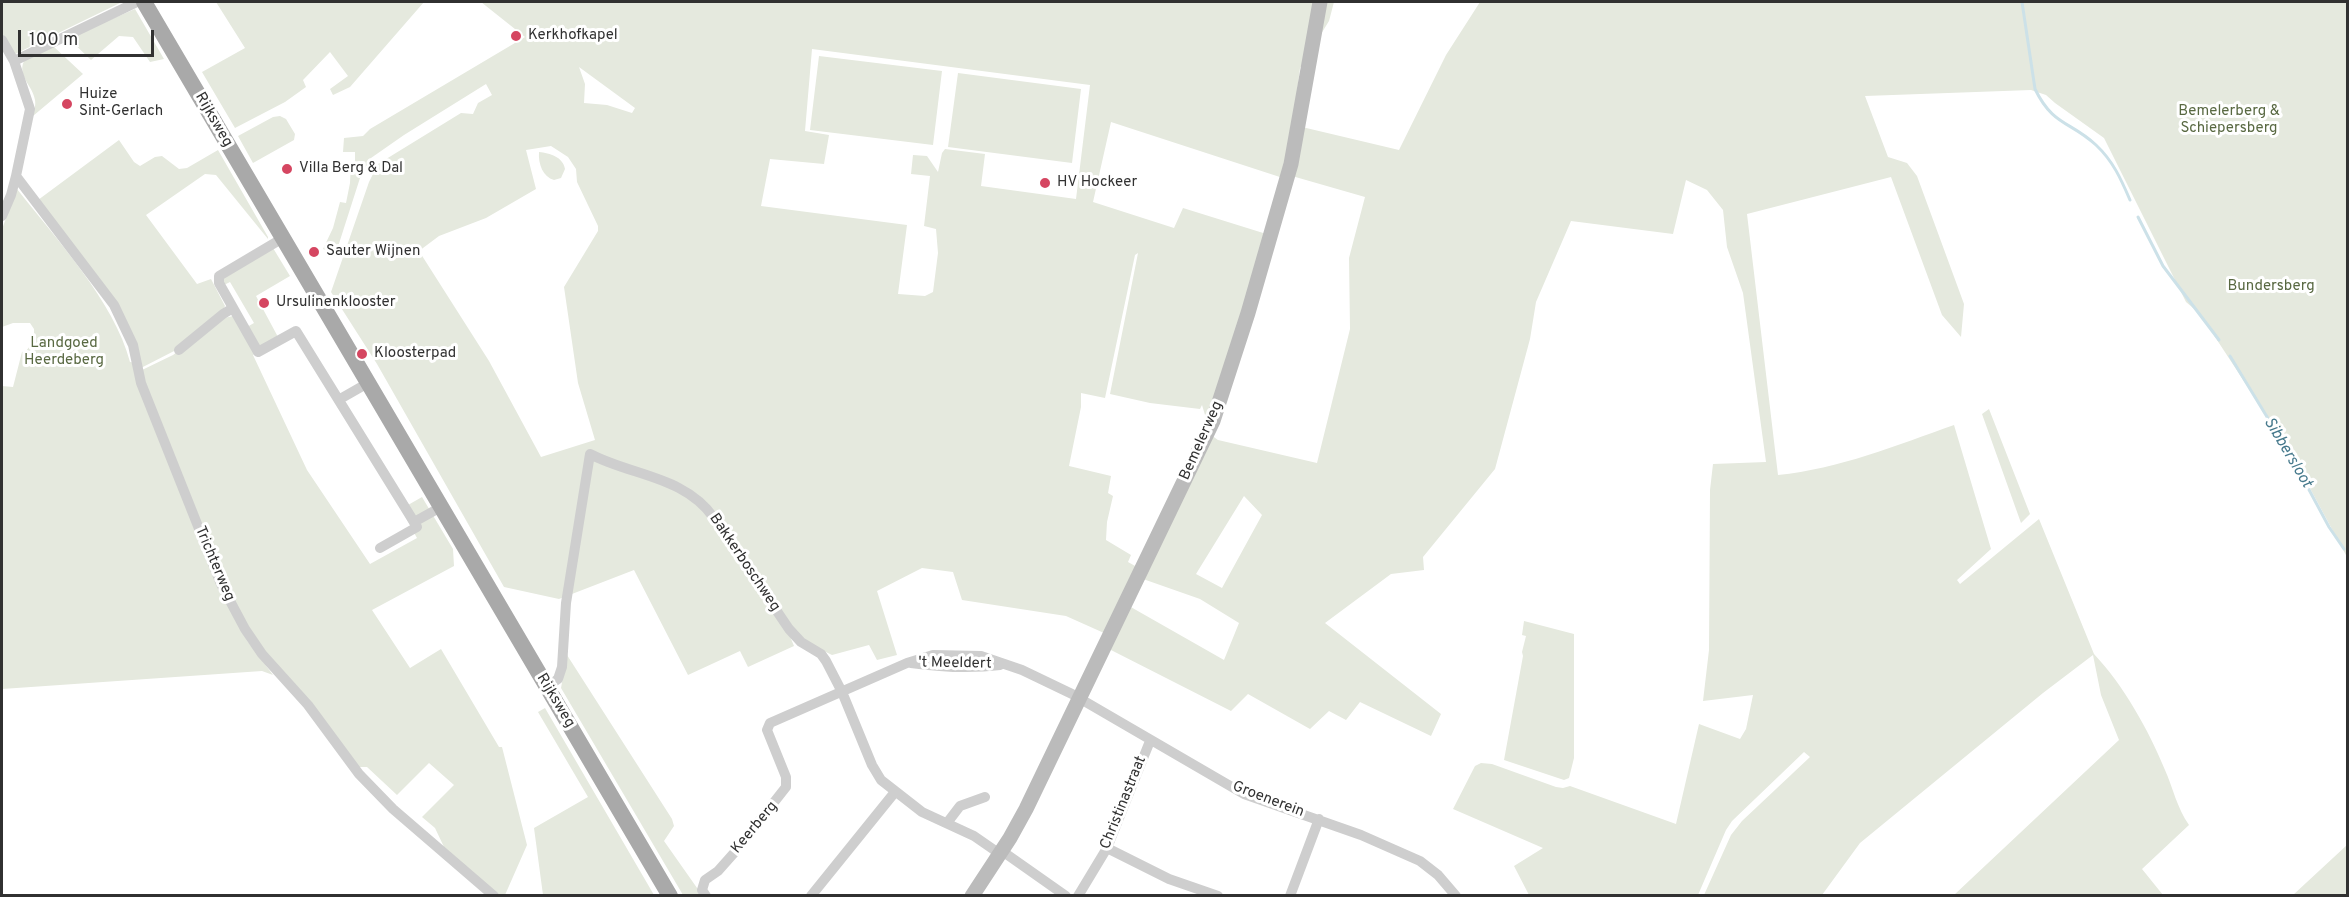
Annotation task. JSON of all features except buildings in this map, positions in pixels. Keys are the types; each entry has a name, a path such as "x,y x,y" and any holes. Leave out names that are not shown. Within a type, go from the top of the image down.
{"main road":[{"name":"Rijksweg","path":"136,3 283,238 670,896"}],"street":[{"name":"Bemelerweg","path":"972,896 1001,853 1026,809 1205,440 1219,404 1291,164 1320,2"},
{"path":"14,61 136,3"},
{"path":"2,40 14,61 30,109 16,176 6,192 2,216"},
{"name":"Trichterweg","path":"16,176 114,305 133,345 141,383 216,574 244,630 262,654 308,705 360,774 393,809 494,896"},
{"path":"283,238 220,275 219,283 258,352 296,331 331,392 340,399 417,527 380,548"},
{"path":"179,350 233,308"},
{"path":"340,399 368,383"},
{"name":"Bakkerboschweg","path":"547,687 558,679 562,667 566,603 590,454 673,484 700,501 789,629 801,642 821,654 842,692 876,773 895,792 922,812 974,836 1001,853"},
{"path":"414,522 441,507"},
{"name":"'t Meeldert","path":"842,692 907,663 961,667 1003,664 1022,669 1080,699"},
{"name":"Keerberg","path":"705,896 702,890 705,880 718,871 734,853 786,788 786,777 768,726 842,692"},
{"name":"Groenerein","path":"1080,699 1244,794 1319,819 1392,847 1420,861 1438,875 1456,896"},
{"name":"Christinastraat","path":"1078,896 1107,849 1150,741"},
{"path":"811,896 895,792"},
{"path":"947,823 960,806 985,797"},
{"path":"1290,896 1319,819"},
{"path":"1107,849 1169,879 1218,896"},
{"path":"1001,853 1066,896"}],"green space":[{"path":"2,2 122,2 7,58 2,48"},
{"path":"216,2 424,2 350,87 333,95 330,89 348,76 330,52 303,80 306,87 285,102 235,128 202,72 245,48"},
{"path":"481,2 1334,2 1329,21 1300,68 1286,179 1111,122 1093,202 1174,228 1183,208 1276,237 1211,435 1202,405 1200,409 1150,403 1110,394 1138,253 1135,255 1105,398 1081,393 1081,407 1069,466 1111,476 1108,493 1113,496 1107,522 1106,540 1131,555 1128,562 1137,567 1104,633 1066,616 962,600 953,572 922,568 877,591 897,655 877,660 869,645 832,655 789,634 794,646 748,667 740,651 688,675 634,570 559,599 504,587 377,364 331,292 369,182 378,164 461,113 473,114 478,103 492,95 486,84 371,158 360,178 335,256 323,249 333,228 340,202 346,203 351,162 355,162 355,152 343,152 344,138 363,136 370,129 525,37","holes":["812,49 1090,85 1076,199 981,186 985,154 945,149 938,172 927,156 913,155 911,174 930,176 924,226 936,229 938,253 933,292 925,296 898,294 907,225 761,206 770,159 824,164 829,135 805,131","579,67 635,108 632,113 607,105 584,103 585,84","551,146 568,157 576,169 577,182 598,226 598,231 564,287 578,383 595,440 541,457 489,361 419,251 439,236 486,218 536,189 526,150"]},
{"path":"1480,2 2347,2 2347,557 2291,453 2200,314 2186,302 2104,138 2046,95 2031,90 1865,96 1888,157 1907,163 1917,176 1964,304 1961,337 1942,315 1891,177 1747,214 1778,475 1845,462 1954,425 1991,549 1957,580 1960,584 2039,519 2094,654 2125,694 2143,724 2168,777 2181,812 2189,825 2142,869 2163,895 1954,895 2119,740 2101,695 2093,655 2043,693 1860,843 1822,895 1704,895 1731,835 1742,821 1810,757 1804,752 1732,821 1698,895 1529,895 1514,866 1543,848 1453,809 1475,766 1481,763 1492,764 1556,787 1570,786 1676,824 1699,724 1740,739 1746,729 1753,695 1703,701 1709,650 1710,490 1713,464 1766,462 1743,293 1727,247 1723,210 1707,190 1686,180 1673,234 1571,221 1536,302 1530,339 1495,469 1423,557 1424,570 1391,574 1325,623 1441,714 1431,736 1360,702 1346,720 1329,711 1310,729 1248,694 1231,711 1109,649 1129,606 1224,660 1239,623 1200,599 1143,579 1211,435 1218,440 1317,463 1350,329 1349,258 1365,197 1292,176 1302,127 1399,150 1446,55","holes":["1244,496 1262,515 1222,588 1196,574"]},
{"path":"135,9 164,59 150,62 133,37 119,36 91,60 68,38"},
{"path":"53,46 83,74 33,116 34,95 24,76 22,66 24,61"},
{"path":"819,56 942,71 933,145 810,130"},
{"path":"958,73 1081,89 1072,163 948,147"},
{"path":"280,116 286,119 295,134 294,140 253,163 238,136 273,117"},
{"path":"119,140 134,162 140,166 155,157 162,156 179,169 187,168 218,150 268,237 268,239 216,175 205,174 146,215 197,284 211,279 225,306 178,349 139,369 125,324 38,200"},
{"path":"539,152 552,155 562,161 565,169 561,178 554,180 544,173 539,161"},
{"name":"Landgoed Heerdeberg","path":"17,189 82,271 111,316 130,362 136,363 142,370 173,355 220,319 233,316 256,353 253,355 307,470 370,564 417,538 401,509 422,497 453,549 454,566 372,610 410,668 441,649 499,747 502,747 527,845 505,895 498,895 444,847 435,828 422,817 454,785 429,763 397,795 367,767 357,767 245,638 273,675 262,671 2,689 2,386 13,387 22,352 26,351 34,341 34,329 30,323 13,323 2,327 2,229"},
{"path":"273,248 290,276 256,296 278,337 259,349 247,327 254,323 230,282 224,285 224,277"},
{"path":"1989,409 2030,514 2021,523 1982,414"},
{"path":"1524,621 1574,634 1574,758 1569,778 1564,780 1504,760 1526,636 1522,635"},
{"path":"567,655 672,819 674,826 664,841 702,895 683,895 561,688"},
{"path":"545,708 654,895 543,895 534,828 588,797 538,712"},
{"path":"2347,845 2347,895 2293,895"}],"waterway":[{"name":"Sibbersloot","path":"2022,2 2035,89 2055,117 2087,137 2102,151 2116,171 2130,200"},
{"name":"Sibbersloot","path":"2138,217 2163,266 2219,340"},
{"name":"Sibbersloot","path":"2230,356 2344,549"}],"place":[{"name":"Kerkhofkapel","path":"516,36"},
{"name":"Huize Sint-Gerlach","path":"67,104"},
{"name":"Villa Berg & Dal","path":"287,169"},
{"name":"HV Hockeer","path":"1045,183"},
{"name":"Sauter Wijnen","path":"314,252"},
{"name":"Ursulinenklooster","path":"264,303"},
{"name":"Kloosterpad","path":"362,354"}],"park label":[{"name":"Bemelerberg & Schiepersberg","path":"2229,120"},
{"name":"Bundersberg","path":"2271,287"}]}
